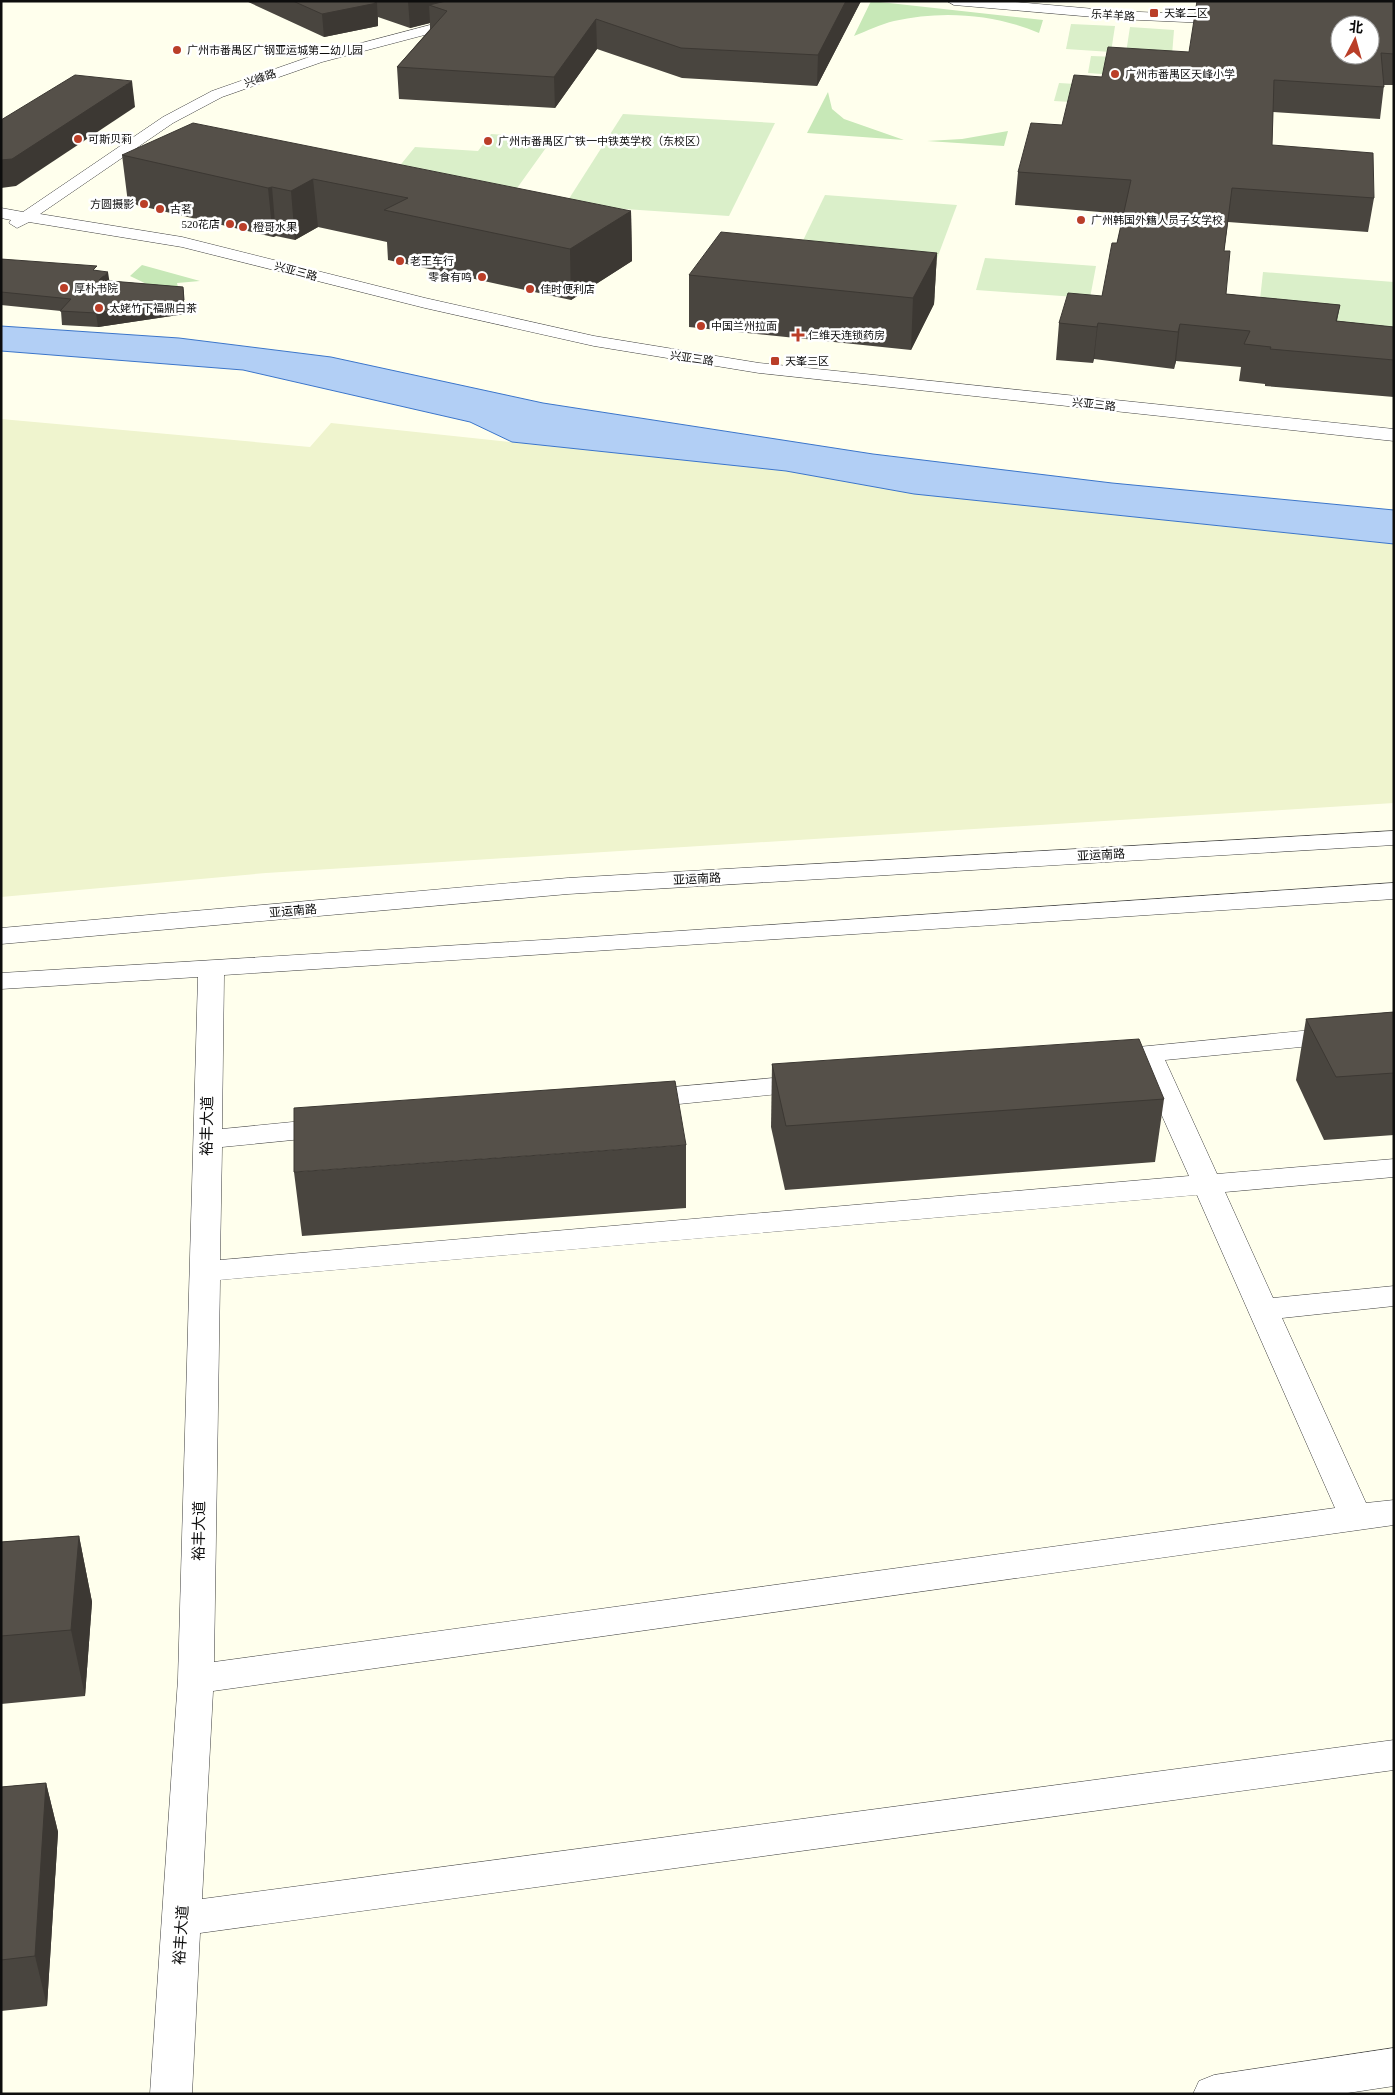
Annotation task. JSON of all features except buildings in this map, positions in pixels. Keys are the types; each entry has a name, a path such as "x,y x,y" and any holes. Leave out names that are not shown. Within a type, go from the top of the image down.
{"street":[{"name":"兴峰路","path":"10,220 168,120 216,94 317,59 537,1"},
{"name":"乐羊羊路","path":"954,1 1117,16 1243,20"},
{"name":"兴亚三路","path":"10,220 182,242 425,303 658,353 759,368 1394,435"},
{"name":"兴亚三路","path":"10,220 202,259 581,346 690,367 819,384 1394,447"},
{"name":"亚运南路","path":"1,936 568,886 1394,838"},
{"path":"1,982 211,967 585,946 1394,891"},
{"name":"裕丰大道","path":"171,2094 196,1679 211,967"},
{"path":"1079,1059 1394,1030"},
{"path":"1148,1053 1356,1518"},
{"path":"613,1102 831,1082"},
{"path":"207,1139 356,1125"},
{"path":"205,1271 1394,1168"},
{"path":"1263,1310 1394,1296"},
{"path":"196,1679 1394,1512"},
{"path":"182,1919 1394,1755"},
{"path":"1214,2094 1394,2068"}],"green space":[{"path":"871,1 1043,20 1039,33 986,18 949,15 931,16 889,22 854,36"},
{"path":"1071,24 1115,26 1111,52 1066,49"},
{"path":"1130,27 1174,30 1172,55 1126,53"},
{"path":"1091,56 1118,57 1115,75 1088,73"},
{"path":"1059,83 1092,85 1087,103 1054,101"},
{"path":"828,92 832,109 844,119 904,140 807,133"},
{"path":"623,114 775,123 729,216 565,205"},
{"path":"1008,131 1004,146 927,141 962,139"},
{"path":"491,134 553,138 500,212 385,184 415,147 478,151"},
{"path":"825,195 957,205 935,264 797,253"},
{"path":"985,258 1096,266 1090,298 976,290"},
{"path":"142,265 200,281 177,283 178,287 155,288 130,276"},
{"path":"1263,272 1394,282 1394,329 1258,318"},
{"path":"1,419 310,447 331,423 786,471 914,494 1394,544 1394,803 266,873 1,897"}],"water":[{"path":"1,326 179,338 331,357 543,403 873,454 1112,483 1394,510 1394,544 914,494 786,471 512,442 470,422 243,370 1,351"}],"place":[{"name":"天峯二区","path":"1154,13"},
{"name":"广州市番禺区广钢亚运城第二幼儿园","path":"177,50"},
{"name":"广州市番禺区天峰小学","path":"1115,74"},
{"name":"可斯贝莉","path":"78,139"},
{"name":"广州市番禺区广铁一中铁英学校（东校区）","path":"488,141"},
{"name":"方圆摄影","path":"144,204"},
{"name":"古茗","path":"160,209"},
{"name":"广州韩国外籍人员子女学校","path":"1081,220"},
{"name":"520花店","path":"230,224"},
{"name":"橙哥水果","path":"243,227"},
{"name":"老王车行","path":"400,261"},
{"name":"零食有鸣","path":"482,277"},
{"name":"厚朴书院","path":"64,288"},
{"name":"佳时便利店","path":"530,289"},
{"name":"太姥竹下福鼎白茶","path":"99,308"},
{"name":"中国兰州拉面","path":"701,326"},
{"name":"仁维天连锁药房","path":"798,335"},
{"name":"天峯三区","path":"775,361"}]}
